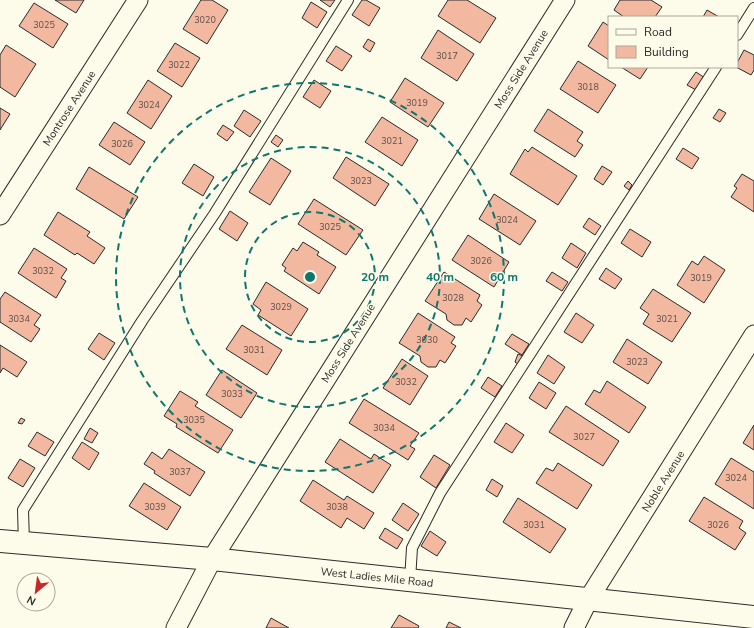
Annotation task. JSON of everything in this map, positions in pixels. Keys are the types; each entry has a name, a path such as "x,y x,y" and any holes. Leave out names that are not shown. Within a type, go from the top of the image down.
{"street":[{"name":"Montrose Avenue","path":"0,215 138,0"},
{"name":"Moss Side Avenue","path":"176,628 212,559 565,0"},
{"name":"Noble Avenue","path":"574,628 588,600 754,335"},
{"name":"West Ladies Mile Road","path":"0,542 24,542 212,559 754,617"}],"lane":[{"path":"24,542 23,510 142,322 215,213 348,0"},
{"path":"738,33 754,8"},
{"path":"410,580 412,548 440,493 715,68"}],"building":[{"path":"55,0 84,0 76,13"},
{"path":"201,0 212,0 228,10 207,44 183,29"},
{"path":"320,0 335,0 330,7"},
{"path":"362,0 366,0 380,8 369,26 352,15"},
{"path":"448,0 467,0 496,18 480,43 438,16"},
{"path":"620,0 651,0 662,7 656,16 623,16 614,10"},
{"path":"311,2 327,12 317,28 302,18"},
{"path":"34,3 68,24 53,48 19,26"},
{"path":"707,10 717,16 704,16"},
{"path":"603,22 608,25 608,59 588,46"},
{"path":"438,30 474,54 457,81 421,58"},
{"path":"368,39 375,43 370,52 363,47"},
{"path":"175,43 200,58 182,87 157,71"},
{"path":"6,45 36,64 15,97 0,87 0,55"},
{"path":"336,46 352,56 342,71 326,61"},
{"path":"744,50 754,55 754,70 751,75 738,68 738,61"},
{"path":"578,61 616,85 598,113 560,89"},
{"path":"623,68 647,68 640,79"},
{"path":"696,72 705,78 696,90 687,85"},
{"path":"405,78 444,103 428,127 390,102"},
{"path":"148,80 172,96 151,129 127,113"},
{"path":"314,80 331,91 320,108 303,97"},
{"path":"0,108 10,114 0,130"},
{"path":"548,109 583,132 577,141 583,145 575,157 534,131"},
{"path":"719,109 726,113 720,122 713,118"},
{"path":"244,110 261,121 250,137 234,126"},
{"path":"382,117 418,140 402,166 365,142"},
{"path":"114,122 145,142 130,165 99,145"},
{"path":"223,125 234,132 227,141 217,134"},
{"path":"276,135 283,140 278,147 271,142"},
{"path":"532,147 577,176 558,205 510,174 525,149 528,152"},
{"path":"683,148 699,158 692,169 676,159"},
{"path":"346,157 389,184 375,206 333,178"},
{"path":"271,158 291,171 270,205 249,192"},
{"path":"194,164 214,177 203,196 182,183"},
{"path":"602,166 612,172 603,185 594,179"},
{"path":"89,167 138,197 124,219 76,189"},
{"path":"742,174 754,181 754,212 731,197 737,188 734,186"},
{"path":"628,181 632,185 629,190 624,186"},
{"path":"494,194 536,221 520,245 479,219"},
{"path":"314,199 363,230 346,255 298,224"},
{"path":"230,211 248,223 237,241 219,229"},
{"path":"58,212 90,232 87,236 105,248 94,264 77,253 75,255 44,235"},
{"path":"589,218 601,226 595,235 583,227"},
{"path":"630,229 651,242 642,257 621,243"},
{"path":"468,235 509,262 494,287 452,260"},
{"path":"303,242 319,252 317,255 336,267 319,294 284,271 286,268 282,265 293,248 297,251"},
{"path":"571,243 586,253 577,268 562,258"},
{"path":"34,248 67,269 61,278 66,281 56,298 18,273"},
{"path":"704,256 725,270 704,303 677,285 692,261 698,265"},
{"path":"606,268 622,279 615,289 599,279"},
{"path":"444,272 480,295 477,301 482,305 471,322 466,318 462,325 454,325 447,320 446,314 425,301"},
{"path":"552,272 568,282 562,291 546,281"},
{"path":"266,282 308,309 291,336 258,315 261,310 253,304"},
{"path":"653,289 691,313 672,342 643,324 649,314 640,308"},
{"path":"5,292 41,315 34,325 40,329 31,342 0,322 0,299"},
{"path":"418,313 455,337 451,343 456,346 445,363 440,360 436,367 428,367 421,362 420,356 399,343"},
{"path":"576,313 594,325 582,343 564,332"},
{"path":"242,325 282,350 267,375 226,349"},
{"path":"99,333 115,343 104,360 88,349"},
{"path":"512,334 529,344 522,355 505,344"},
{"path":"627,339 662,362 648,384 613,362"},
{"path":"0,345 27,362 17,377 3,368 0,373"},
{"path":"518,354 527,358 521,366 515,362"},
{"path":"548,355 565,367 554,384 537,373"},
{"path":"402,359 428,376 410,405 383,388"},
{"path":"222,370 257,393 241,418 206,395"},
{"path":"488,377 502,386 495,397 481,388"},
{"path":"607,381 646,407 629,433 585,404 594,390 600,393"},
{"path":"539,382 556,393 546,409 529,398"},
{"path":"180,391 198,402 195,406 233,430 218,453 176,427 177,424 164,416"},
{"path":"364,399 419,433 410,446 415,449 408,460 349,423"},
{"path":"566,406 619,441 603,466 549,432"},
{"path":"21,418 25,420 22,424 18,423"},
{"path":"506,423 524,435 512,453 494,442"},
{"path":"754,425 754,450 743,443"},
{"path":"90,428 98,433 92,443 84,439"},
{"path":"37,432 54,442 45,456 28,446"},
{"path":"340,439 371,459 374,454 391,465 373,493 325,462"},
{"path":"82,442 99,453 89,470 72,458"},
{"path":"169,449 205,472 190,496 154,473 155,471 144,464 152,452 162,459"},
{"path":"434,455 450,465 436,488 420,477"},
{"path":"731,458 754,472 754,509 715,484"},
{"path":"20,459 35,468 23,487 8,478"},
{"path":"558,463 592,485 577,509 536,483 546,468 553,471"},
{"path":"492,479 503,486 497,497 486,490"},
{"path":"313,480 344,500 347,496 374,513 364,529 347,518 341,528 300,501"},
{"path":"144,483 181,507 167,530 129,506"},
{"path":"704,497 743,521 739,528 746,533 735,550 689,521"},
{"path":"518,498 566,529 550,553 503,522"},
{"path":"403,503 419,514 408,531 392,520"},
{"path":"385,528 403,539 397,549 379,538"},
{"path":"430,531 446,542 437,556 421,546"},
{"path":"399,615 419,626 418,628 391,628"},
{"path":"271,618 289,628 266,628"},
{"path":"449,622 461,628 446,628"}]}
